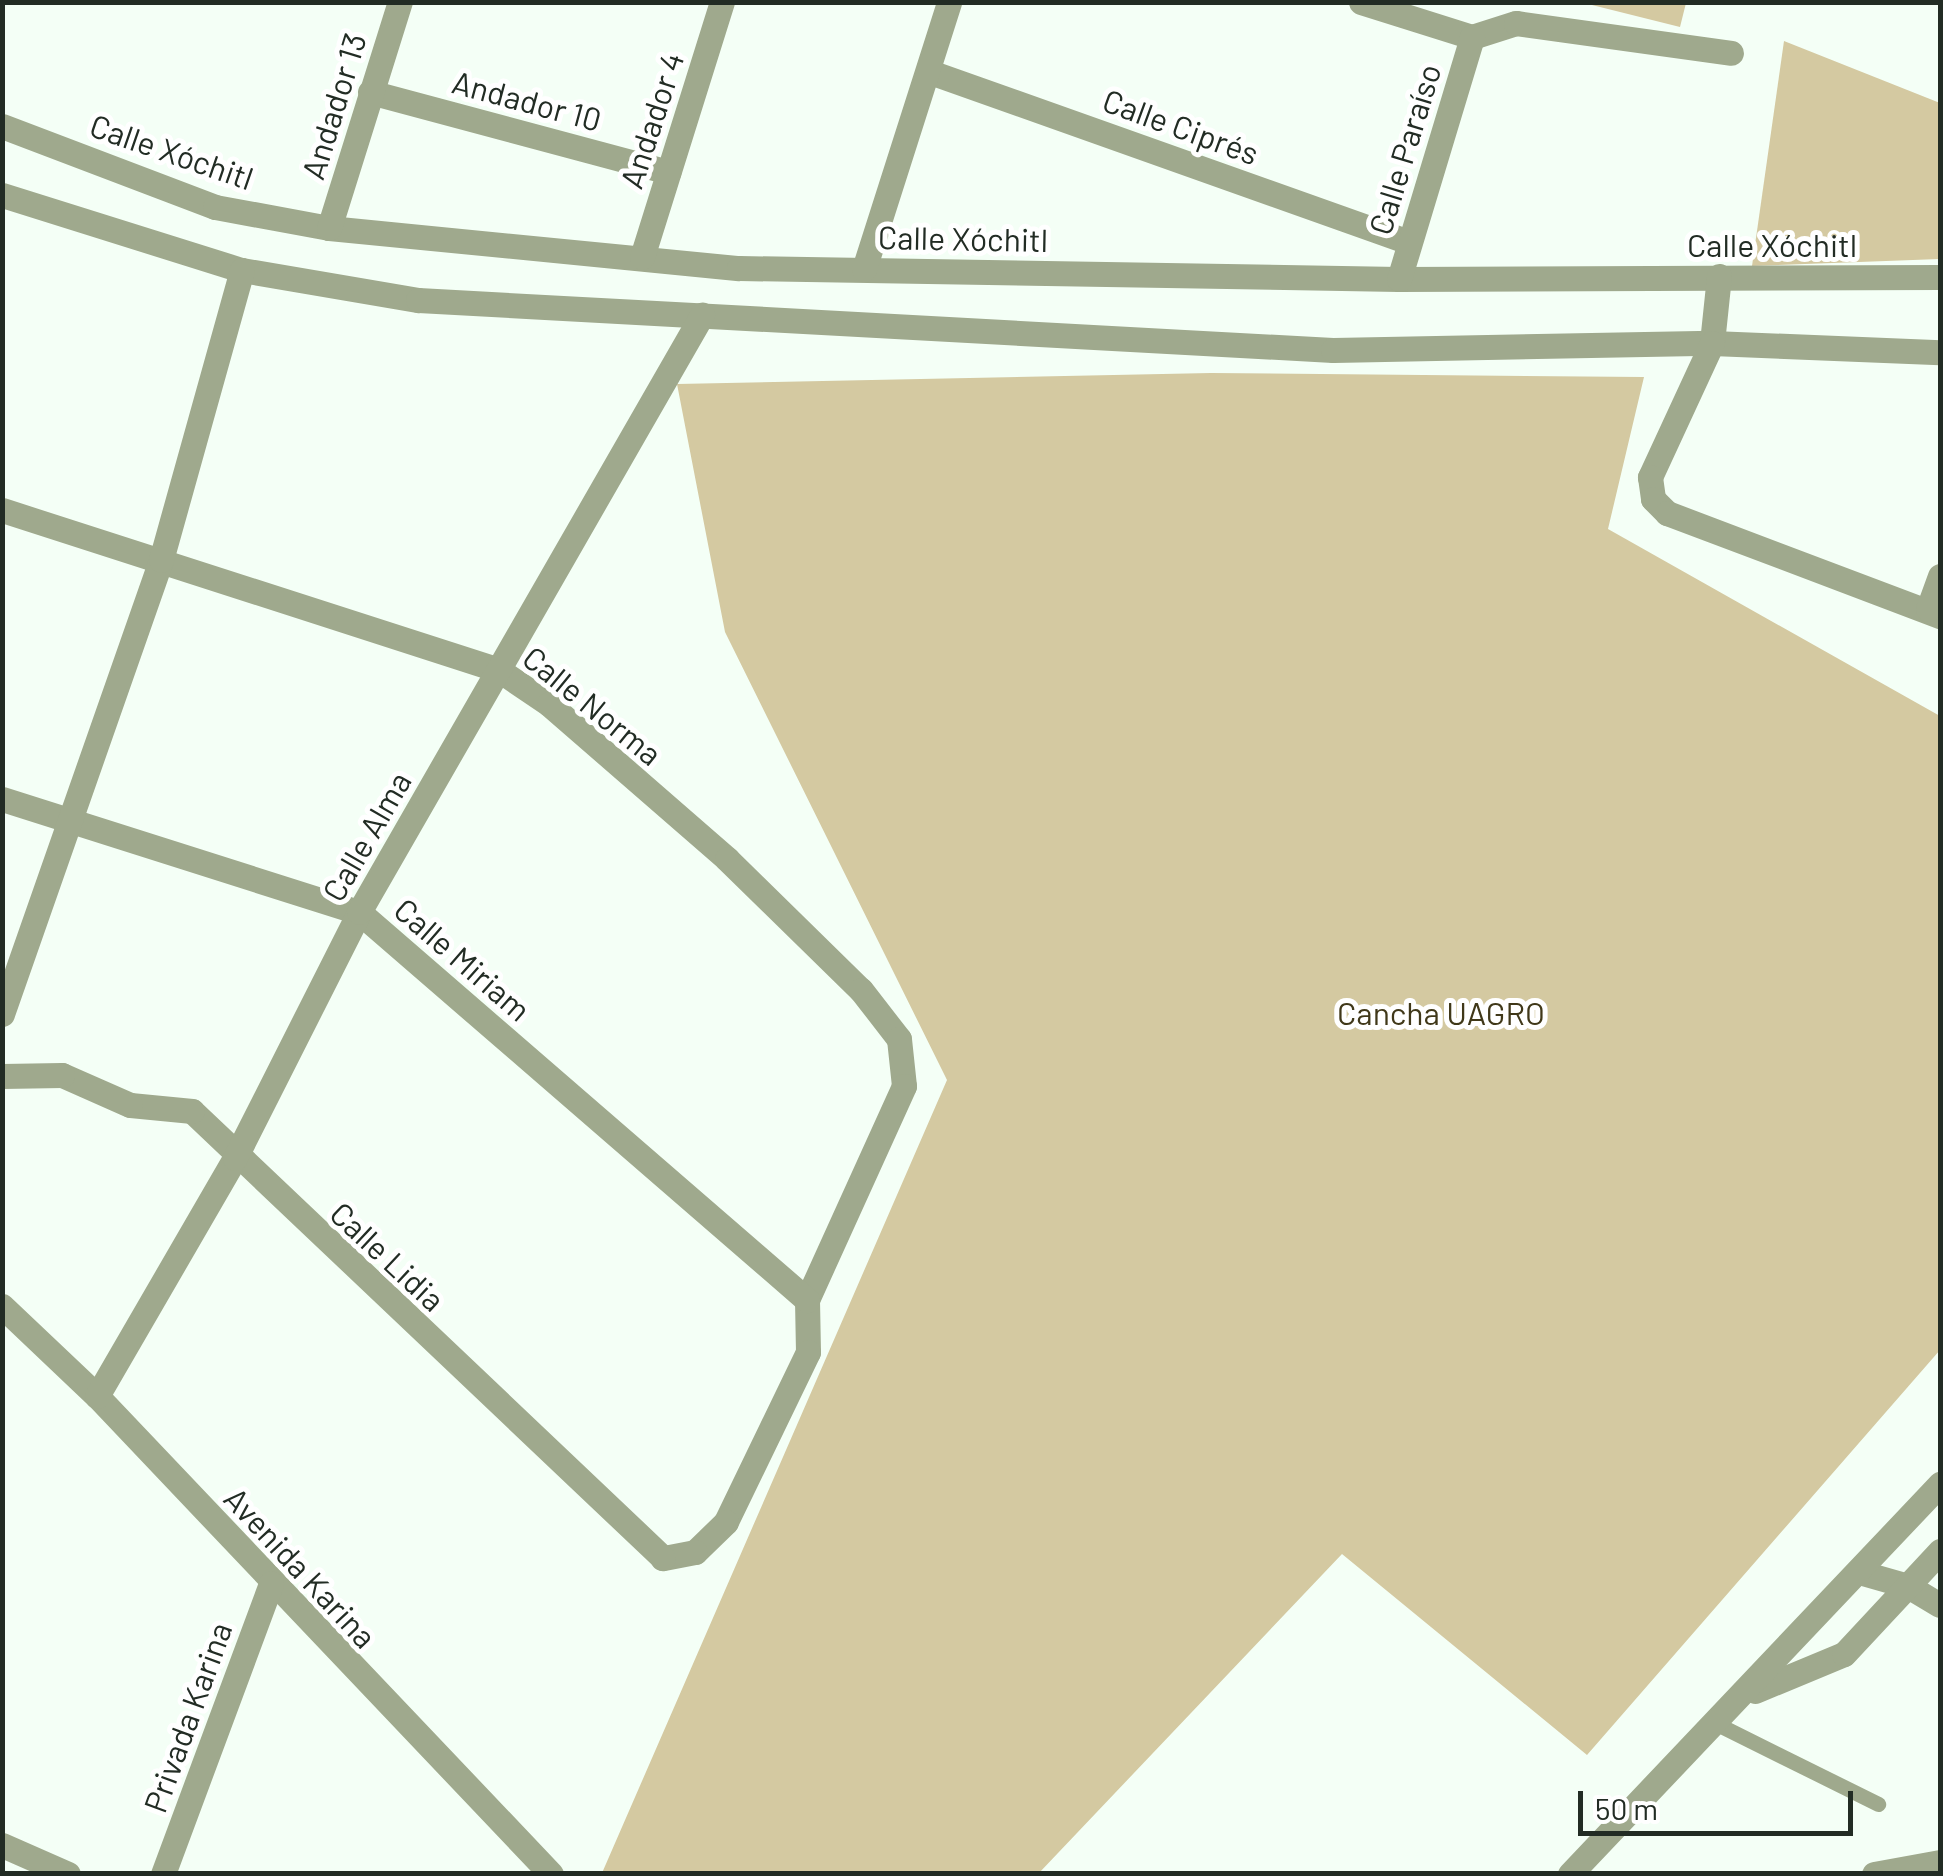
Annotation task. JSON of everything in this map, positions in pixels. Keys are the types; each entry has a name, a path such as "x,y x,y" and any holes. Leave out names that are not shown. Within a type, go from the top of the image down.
{"street":[{"name":"Andador 13","path":"329,228 400,2"},
{"name":"Andador 4","path":"642,257 722,2"},
{"path":"864,269 930,72 949,2"},
{"path":"1361,2 1472,38 1516,23 1731,53"},
{"name":"Calle Paraíso","path":"1399,279 1472,38"},
{"name":"Calle Ciprés","path":"930,72 1409,242"},
{"name":"Andador 10","path":"370,92 668,172"},
{"name":"Calle Xóchitl","path":"2,126 216,207 329,228 738,268 1399,279 1940,277"},
{"path":"2,195 242,270 418,300 1333,350 1712,342 1940,352"},
{"path":"2,1014 68,815 161,560 242,270"},
{"path":"1719,276 1712,342 1650,477 1653,499 1667,513 1934,612 1940,576"},
{"name":"Calle Alma","path":"97,1396 235,1158 359,912 702,315"},
{"name":"Calle Norma","path":"2,510 498,670 549,704 727,859 861,990 899,1039 904,1086 807,1300"},
{"name":"Calle Miriam","path":"2,799 68,815 359,912 807,1300"},
{"name":"Calle Lidia","path":"2,1076 62,1075 130,1105 192,1110 235,1158 663,1558 695,1552 726,1522 808,1352 807,1300"},
{"name":"Avenida Karina","path":"2,1306 97,1396 271,1584 552,1874"},
{"path":"1570,1874 1746,1694 1940,1484"},
{"path":"1746,1694 1844,1654 1940,1552"},
{"path":"1859,1572 1908,1586 1940,1605"},
{"name":"Privada Karina","path":"163,1874 271,1584"},
{"path":"2,1845 68,1874"},
{"path":"1874,1874 1940,1862"}],"lane":[{"path":"1717,1724 1878,1804"}],"green space":[{"path":"1584,3 1686,3 1680,27"},
{"path":"1784,41 1940,103 1940,259 1752,266"},
{"name":"Cancha UAGRO","path":"1211,373 1644,377 1608,529 1940,716 1940,1350 1587,1755 1342,1554 1039,1873 602,1873 947,1080 725,632 677,384"}]}
